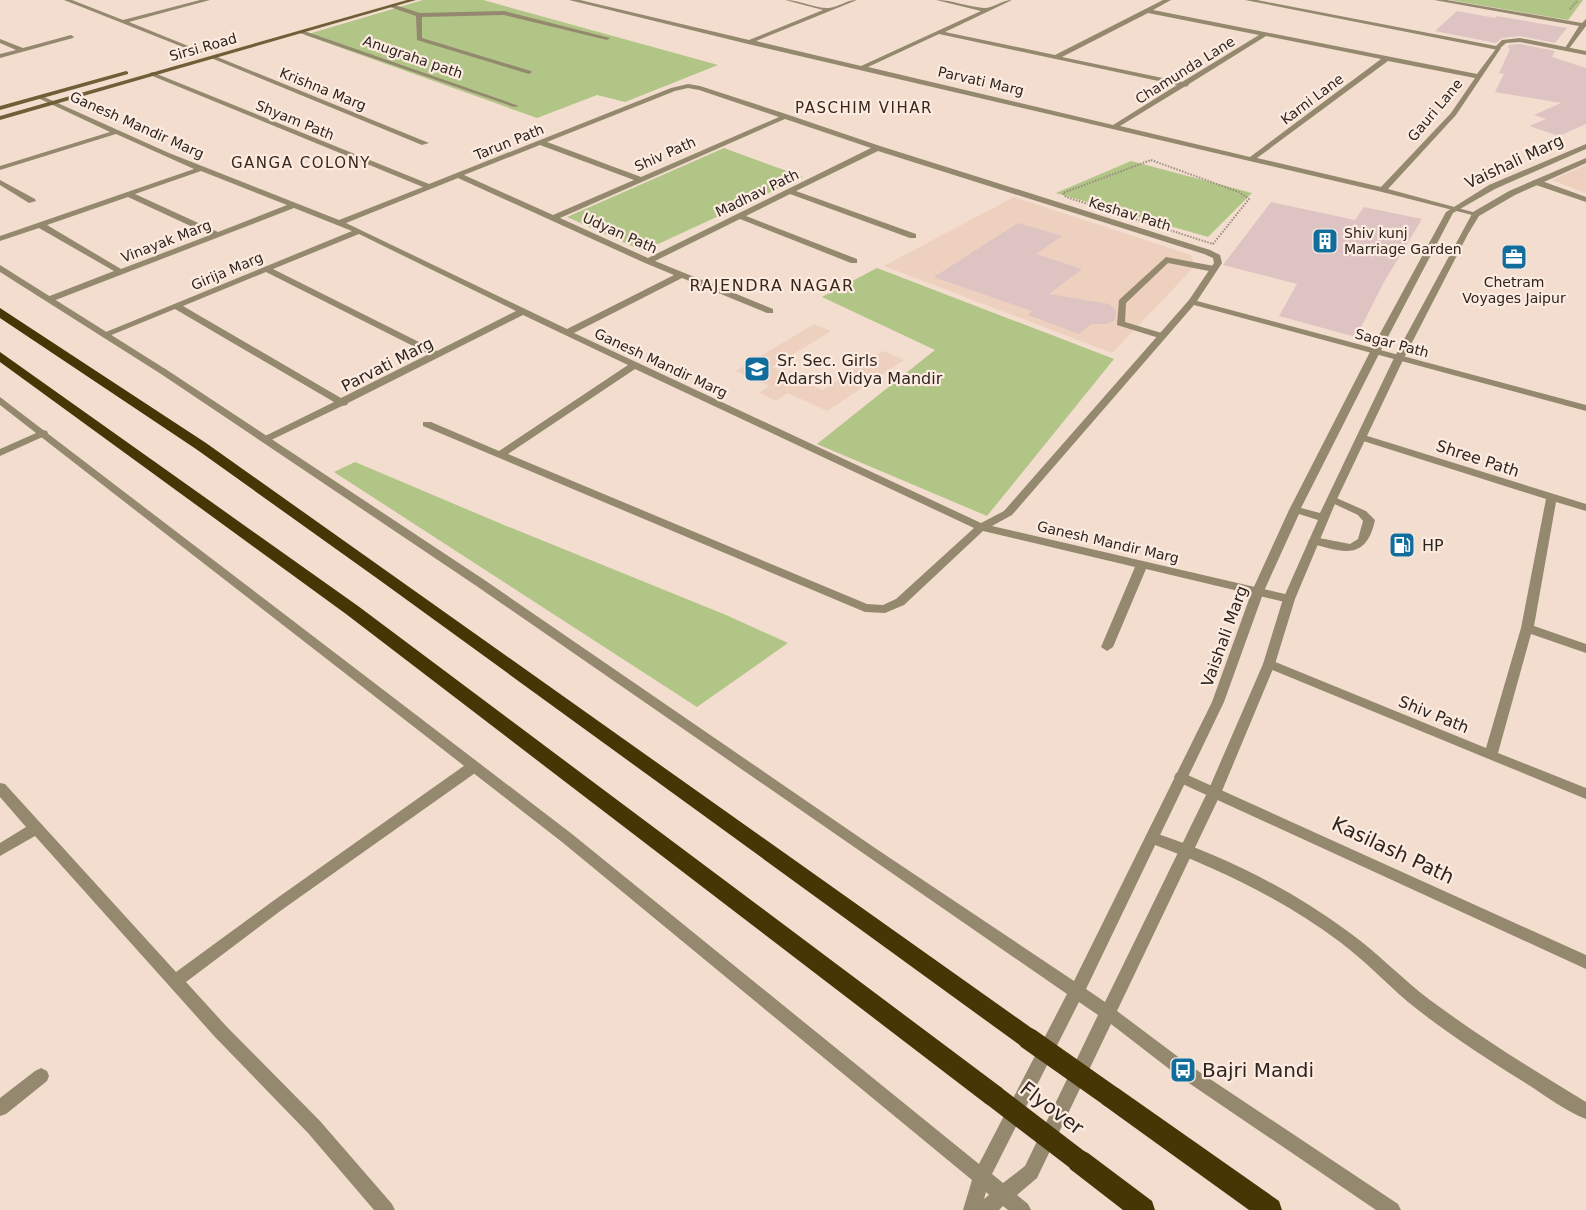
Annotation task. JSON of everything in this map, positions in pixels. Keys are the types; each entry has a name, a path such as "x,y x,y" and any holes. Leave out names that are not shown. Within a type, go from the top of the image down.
{"highway":[{"path":"0,312 201,446 403,588 1270,1210"},
{"name":"Flyover","path":"0,356 352,610 1143,1210"}],"main road":[{"name":"Sirsi Road","path":"177,58 389,3 413,0"},
{"name":"Sirsi Road","path":"0,118 302,32 389,3"},
{"name":"Sirsi Road","path":"143,68 166,62"},
{"path":"0,108 132,72"}],"street":[{"path":"67,0 200,52"},
{"path":"121,21 207,0"},
{"name":"Parvati Marg","path":"572,0 1383,190"},
{"path":"598,6 615,0"},
{"path":"789,0 830,10"},
{"path":"747,42 854,0"},
{"path":"939,0 987,10"},
{"path":"861,68 1009,0"},
{"path":"1055,58 1168,0"},
{"path":"1248,0 1498,48 1504,41 1511,39 1586,53"},
{"path":"1437,0 1585,23 1568,48"},
{"path":"389,3 418,15 504,13 607,38"},
{"path":"1148,11 1480,77"},
{"path":"418,15 419,39 529,72"},
{"name":"Anugraha path","path":"302,32 516,106"},
{"path":"937,32 1186,85"},
{"name":"Chamunda Lane","path":"1116,126 1186,85 1265,34"},
{"path":"0,56 70,37"},
{"path":"0,41 23,50"},
{"name":"Gauri Lane","path":"1383,190 1454,114 1498,48"},
{"name":"Krishna Marg","path":"213,57 425,143"},
{"name":"Karni Lane","path":"1253,158 1386,59"},
{"name":"Shyam Path","path":"152,74 430,187"},
{"name":"Tarun Path","path":"339,223 673,89 688,86"},
{"name":"Keshav Path","path":"688,86 1207,252 1217,256 1218,263 1214,269"},
{"name":"Ganesh Mandir Marg","path":"40,97 201,169 359,231 521,312 981,527 1289,599"},
{"name":"Shiv Path","path":"554,218 787,116"},
{"path":"0,168 116,132"},
{"path":"542,143 641,180"},
{"name":"Vaishali Marg","path":"972,1210 981,1179 1076,993 1218,702 1258,591 1295,510 1375,352 1450,212 1492,187 1586,146"},
{"name":"Madhav Path","path":"648,261 878,148"},
{"name":"Vaishali Marg","path":"984,1210 1031,1172 1215,791 1269,664 1289,599 1332,499 1399,358 1476,214 1536,182 1586,160"},
{"path":"0,239 201,169"},
{"name":"Udyan Path","path":"459,176 648,261 770,310"},
{"path":"0,182 32,201"},
{"path":"1536,182 1586,200"},
{"path":"1383,190 1476,214"},
{"path":"791,192 913,236"},
{"path":"128,194 218,235"},
{"name":"Vinayak Marg","path":"50,299 292,206"},
{"path":"740,216 854,261"},
{"path":"40,225 121,272"},
{"name":"Girija Marg","path":"106,334 359,231"},
{"path":"427,424 865,608 885,609 900,602 981,527 1008,513 1192,302 1214,269 1167,260 1122,302 1120,323 1162,336"},
{"path":"0,268 106,334 479,582 1108,1013 1183,1070 1392,1210"},
{"path":"267,269 438,355"},
{"path":"567,333 681,275"},
{"name":"Sagar Path","path":"1192,302 1586,408"},
{"path":"176,306 342,403"},
{"name":"Parvati Marg","path":"265,440 521,312"},
{"path":"501,454 634,365"},
{"path":"0,400 567,838 981,1179 1022,1210"},
{"path":"0,453 43,433"},
{"name":"Shree Path","path":"1361,437 1586,508"},
{"path":"1491,755 1527,628 1552,497"},
{"path":"1314,540 1348,548 1358,546 1365,540 1369,520 1362,513 1332,499"},
{"path":"1295,510 1324,518"},
{"path":"1107,647 1142,564"},
{"path":"1527,628 1586,649"},
{"name":"Shiv Path","path":"1269,664 1586,794"},
{"path":"177,980 278,905 473,767"},
{"name":"Kasilash Path","path":"1181,777 1586,962"},
{"path":"0,788 177,980 221,1032 314,1126 386,1210"},
{"path":"0,850 37,827"},
{"path":"1152,838 1188,851 1278,895 1346,938 1435,1013 1586,1111"},
{"path":"0,1108 41,1076"}],"path":[{"path":"1151,160 1239,192 1249,199 1213,244 1066,197 1063,193 1151,160"}],"shaded area":[{"path":"1586,165 1586,193 1552,180"},
{"path":"1014,197 1191,255 1195,266 1112,353 884,266"},
{"name":"Sr. Sec. Girls Adarsh Vidya Mandir","path":"814,324 831,331 772,367 822,390 883,351 904,360 827,411 788,393 776,401 759,393 769,386 736,371"}],"green space":[{"path":"423,0 483,0 718,65 625,102 597,95 537,118 305,35"},
{"path":"1450,0 1583,0 1568,20"},
{"path":"724,148 803,177 643,251 567,217"},
{"path":"1131,161 1252,193 1208,237 1056,193"},
{"path":"877,268 1114,359 987,516 817,444 935,350 822,297"},
{"path":"355,462 726,615 788,643 697,707 334,472"}],"building":[{"path":"1457,11 1567,28 1555,43 1520,36 1502,38 1496,43 1435,31"},
{"path":"1520,44 1555,51 1552,57 1586,68 1586,124 1559,136 1529,126 1546,119 1534,115 1561,103 1495,92 1504,74 1499,73 1510,49 1509,45"},
{"name":"Shiv kunj Marriage Garden","path":"1271,202 1355,220 1364,207 1422,219 1384,282 1356,337 1279,316 1297,284 1223,265"},
{"path":"1018,223 1062,236 1036,254 1082,269 1049,294 1109,304 1116,310 1115,320 1107,324 1091,324 1079,334 1028,315 1032,311 934,277"}],"place":[{"name":"Shiv kunj Marriage Garden","path":"1325,241"},
{"name":"Chetram Voyages Jaipur","path":"1514,257"},
{"name":"Sr. Sec. Girls Adarsh Vidya Mandir","path":"757,369"},
{"name":"HP","path":"1402,545"},
{"name":"Bajri Mandi","path":"1183,1070"}],"district":[{"name":"PASCHIM VIHAR","path":"864,108"},
{"name":"GANGA COLONY","path":"301,163"},
{"name":"RAJENDRA NAGAR","path":"772,285"}]}
